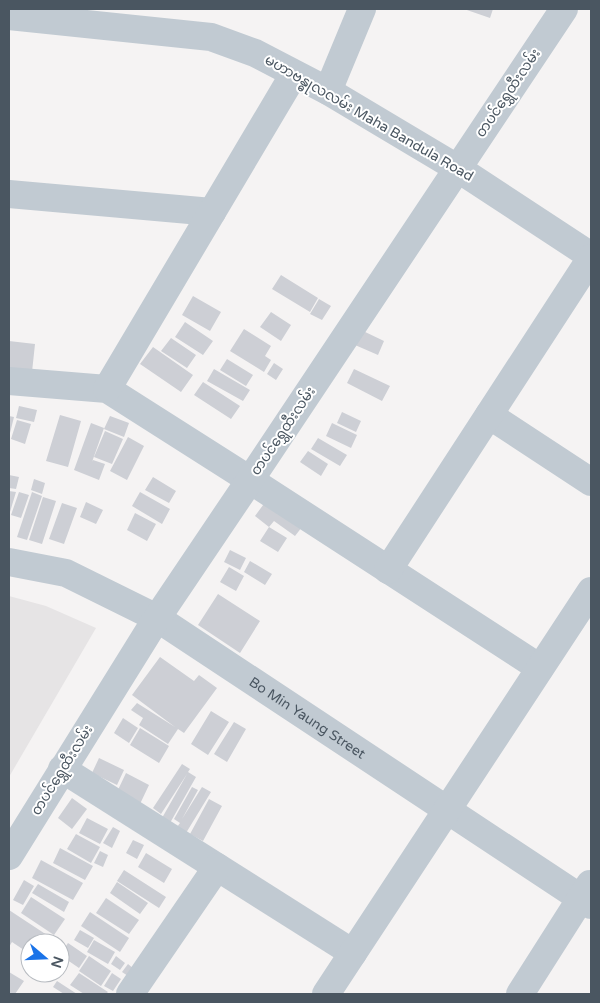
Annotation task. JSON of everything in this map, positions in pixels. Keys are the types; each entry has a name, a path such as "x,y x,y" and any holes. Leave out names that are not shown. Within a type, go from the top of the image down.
{"street":[{"path":"328,91 362,9"},
{"name":"တပင်ရွှေထီးလမ်း","path":"9,856 156,618 564,9"},
{"name":"မဟာဗန္ဓုလလမ်း Maha Bandula Road","path":"9,16 211,37 255,53 328,91 458,168 591,257"},
{"path":"107,389 294,74"},
{"path":"9,194 212,212"},
{"path":"388,570 591,257"},
{"path":"9,381 107,389 540,668"},
{"path":"489,415 591,482"},
{"name":"Bo Min Yaung Street","path":"9,562 66,574 156,618 447,810 588,895"},
{"path":"326,994 591,591"},
{"path":"62,769 353,953"},
{"path":"130,994 216,867"},
{"path":"520,994 588,895"}],"shaded area":[{"path":"9,596 46,606 96,628 9,777"}],"building":[{"path":"464,9 493,9 490,18"},
{"path":"281,275 318,298 310,312 272,289"},
{"path":"193,296 221,312 210,331 182,315"},
{"path":"319,299 331,306 322,320 310,314"},
{"path":"271,312 291,325 281,341 260,327"},
{"path":"185,322 213,341 203,355 175,337"},
{"path":"244,329 271,346 265,356 271,360 264,372 230,351"},
{"path":"361,330 384,341 378,355 355,345"},
{"path":"171,338 196,355 187,368 161,351"},
{"path":"9,341 35,344 32,372 9,370"},
{"path":"153,347 193,375 181,392 140,364"},
{"path":"227,359 253,375 246,386 220,370"},
{"path":"274,363 283,369 276,380 267,374"},
{"path":"214,369 250,390 243,401 207,381"},
{"path":"354,369 390,386 382,401 347,383"},
{"path":"203,382 240,406 231,419 194,395"},
{"path":"19,406 37,410 34,422 16,418"},
{"path":"342,412 361,421 356,432 337,423"},
{"path":"60,415 81,421 68,467 46,461"},
{"path":"9,416 14,417 9,437"},
{"path":"110,416 129,423 124,437 104,429"},
{"path":"17,420 31,424 25,444 11,439"},
{"path":"91,423 104,428 92,462 93,460 105,464 99,480 74,470"},
{"path":"332,423 357,435 351,448 326,436"},
{"path":"105,431 123,439 112,464 94,457"},
{"path":"128,437 144,446 127,480 110,471"},
{"path":"318,438 347,455 340,466 311,449"},
{"path":"308,451 328,464 321,476 300,462"},
{"path":"9,475 19,477 16,489 9,488"},
{"path":"153,477 176,491 169,503 145,490"},
{"path":"34,479 45,483 42,494 31,490"},
{"path":"9,491 16,492 10,512 9,512"},
{"path":"19,492 29,495 21,518 11,515"},
{"path":"32,492 42,496 27,540 17,537"},
{"path":"140,492 170,509 162,524 132,506"},
{"path":"43,497 56,501 42,544 29,540"},
{"path":"266,501 302,527 295,536 274,521 269,527 255,516"},
{"path":"86,502 103,510 96,524 80,517"},
{"path":"62,503 77,508 64,544 49,539"},
{"path":"135,513 156,524 147,541 127,530"},
{"path":"269,527 287,538 278,552 260,541"},
{"path":"230,550 246,558 240,570 224,562"},
{"path":"250,561 272,574 265,585 244,572"},
{"path":"229,567 244,576 236,591 220,582"},
{"path":"218,594 260,621 240,653 198,625"},
{"path":"160,657 194,681 199,675 217,688 184,733 178,729 168,744 139,725 143,718 131,710 137,703 175,727 132,695"},
{"path":"211,711 229,722 208,755 191,744"},
{"path":"123,718 138,728 129,743 114,733"},
{"path":"234,722 246,729 227,762 214,754"},
{"path":"140,728 169,746 159,763 130,745"},
{"path":"99,758 124,770 117,785 92,773"},
{"path":"182,764 190,769 188,772 196,777 170,823 162,818 187,774 161,814 153,808"},
{"path":"126,773 149,785 140,804 117,792"},
{"path":"192,787 198,790 182,819 202,787 211,792 186,833 177,827 180,823 174,819"},
{"path":"72,798 87,809 72,829 58,818"},
{"path":"209,799 222,806 203,841 190,834"},
{"path":"87,818 108,829 100,844 79,833"},
{"path":"113,827 120,831 112,848 103,843"},
{"path":"76,834 100,847 91,863 67,849"},
{"path":"133,840 144,845 137,859 126,853"},
{"path":"60,848 93,866 85,880 53,863"},
{"path":"100,851 108,855 103,867 94,863"},
{"path":"146,853 172,869 164,883 138,867"},
{"path":"41,860 83,883 73,900 32,878"},
{"path":"124,870 166,897 159,908 117,881"},
{"path":"24,880 34,886 23,905 13,900"},
{"path":"117,882 148,903 140,914 110,893"},
{"path":"38,884 69,902 64,912 32,893"},
{"path":"31,897 65,919 55,933 51,933 21,913"},
{"path":"106,898 139,920 129,934 96,913"},
{"path":"9,910 44,933 20,933 20,947 12,942 9,947"},
{"path":"90,912 129,938 120,952 81,926"},
{"path":"80,930 94,938 88,948 74,940"},
{"path":"94,940 115,952 108,964 87,952"},
{"path":"70,944 87,956 79,968 70,962"},
{"path":"89,956 111,971 101,986 79,971"},
{"path":"116,956 125,963 120,970 111,964"},
{"path":"128,964 134,969 128,976 122,972"},
{"path":"9,972 20,979 20,983 23,983 15,994 9,994"},
{"path":"79,973 108,992 106,994 84,994 70,985"},
{"path":"112,973 121,979 113,991 104,986"},
{"path":"56,983 60,983 77,994 64,994 53,987"}]}
